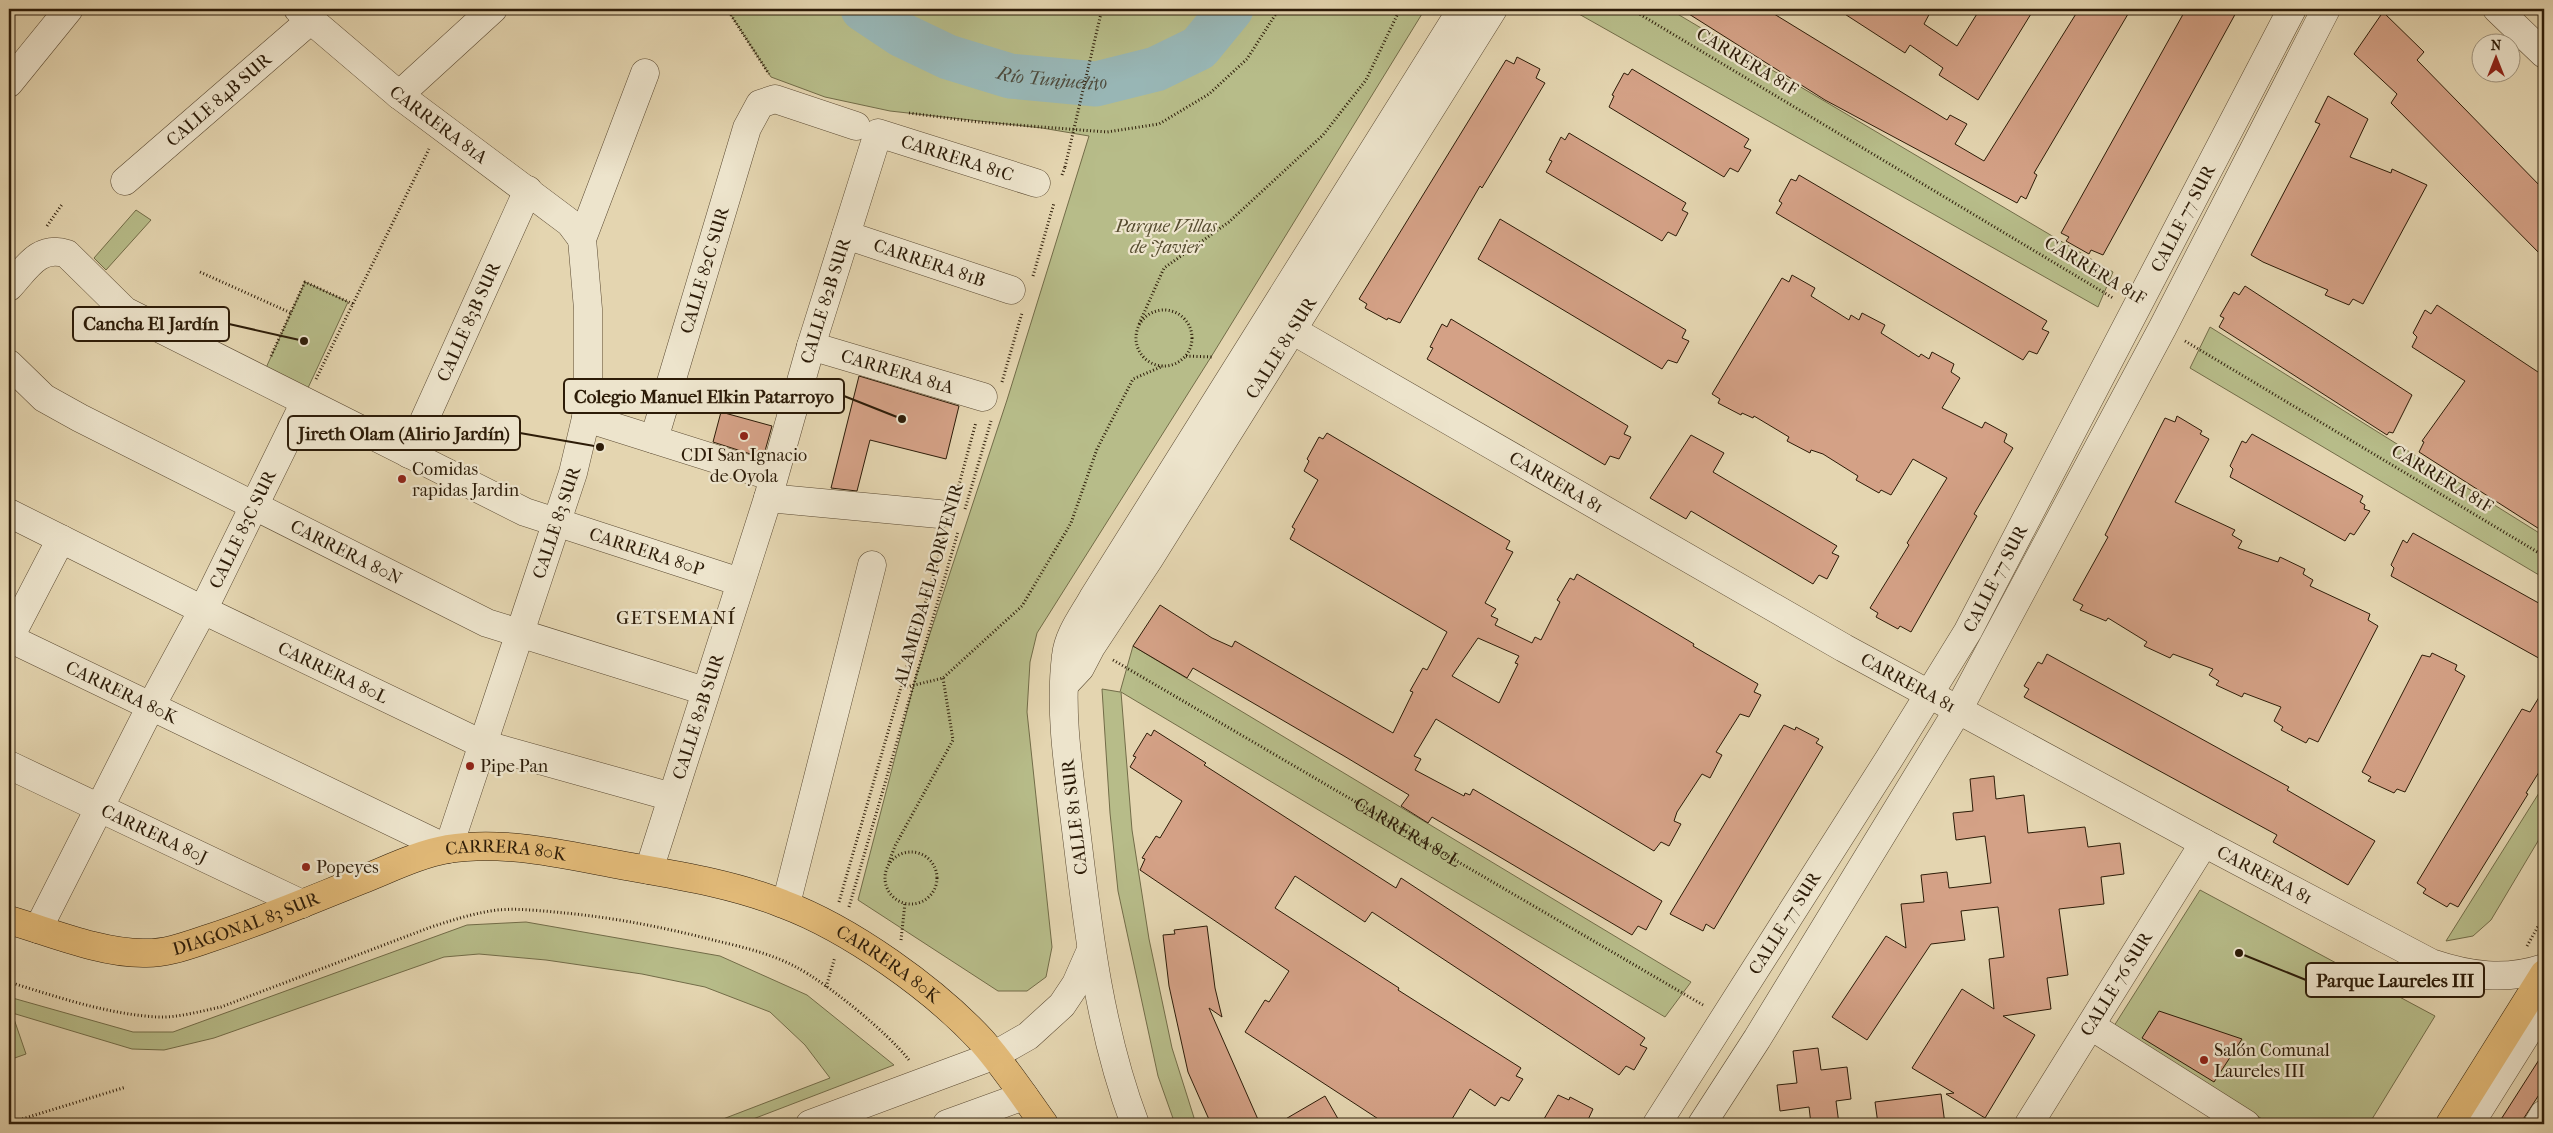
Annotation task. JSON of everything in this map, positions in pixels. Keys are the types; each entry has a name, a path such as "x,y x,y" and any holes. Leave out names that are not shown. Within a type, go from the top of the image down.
{"main road":[{"name":"CARRERA 80K","path":"448,850 486,847 542,851 649,870 786,904 842,934 899,970 930,994 963,1023 993,1056 1044,1124"},
{"name":"DIAGONAL 83 SUR","path":"9,920 113,950 147,954 193,944 243,927 386,870 448,850"},
{"path":"2450,1124 2544,974"}],"street":[{"path":"9,83 69,9"},
{"path":"399,95 494,9"},
{"name":"CALLE 81 SUR","path":"1135,1124 1111,1051 1090,950 1067,752 1066,654 1075,628 1462,9"},
{"name":"CALLE 81 SUR","path":"1065,684 1080,668 1090,647 1149,560 1493,9"},
{"name":"CALLE 77 SUR","path":"1657,1124 1726,1018 1968,631 2292,9"},
{"name":"CALLE 77 SUR","path":"1702,1124 1757,1039 1958,710 2163,327 2326,9"},
{"path":"2497,9 2544,54"},
{"name":"CARRERA 81A","path":"304,14 399,95 570,223 582,239"},
{"name":"CALLE 84B SUR","path":"125,181 304,14"},
{"name":"CALLE 83 SUR","path":"448,850 573,473 586,418 588,309 582,239 645,74"},
{"name":"CARRERA 81C","path":"760,104 775,99 793,107 867,129 1046,189"},
{"name":"CALLE 82C SUR","path":"654,439 746,128 760,104"},
{"name":"CALLE 82B SUR","path":"649,870 771,487 811,346 846,236 867,129"},
{"name":"CALLE 83B SUR","path":"409,454 528,190"},
{"name":"CARRERA 81B","path":"846,236 1023,291"},
{"name":"CARRERA 80P","path":"9,287 40,254 56,250 67,254 125,311 525,512 740,582"},
{"name":"CARRERA 81","path":"1292,330 1844,648 2204,843 2431,963 2481,976 2525,974 2544,968"},
{"name":"CARRERA 81A","path":"811,346 992,401"},
{"name":"CARRERA 80N","path":"9,364 44,398 487,624 705,691"},
{"name":"CALLE 83C SUR","path":"38,929 151,706 203,610 305,402"},
{"path":"586,418 654,439 771,487 952,519"},
{"name":"CARRERA 80L","path":"9,513 203,610 482,744 672,796"},
{"path":"9,638 61,539"},
{"path":"786,904 872,565"},
{"name":"CARRERA 80K","path":"9,638 448,850"},
{"name":"CARRERA 80J","path":"9,765 302,904"},
{"name":"CALLE 76 SUR","path":"2030,1124 2204,843"},
{"name":"CALLE 81 SUR","path":"810,1124 993,1056 1028,1036 1062,1005 1076,984 1090,950"},
{"path":"2470,1124 2544,1006"},
{"path":"2091,1026 2246,1124"},
{"path":"947,1124 1024,1096"},
{"path":"2538,1124 2544,1114"}],"path":[{"path":"727,9 793,107"},
{"path":"1062,176 1102,9"},
{"path":"900,112 987,123 1107,132 1159,124 1209,94 1247,59 1279,9"},
{"path":"1163,366 1154,364 1139,352 1136,343 1139,324 1164,268 1229,222 1323,135 1366,80 1400,9"},
{"name":"CARRERA 81F","path":"1631,9 2134,310"},
{"path":"305,402 440,126"},
{"name":"ALAMEDA EL PORVENIR","path":"826,987 914,685 952,519 992,401 1023,291 1046,189"},
{"path":"200,272 291,313"},
{"path":"260,379 305,282 353,304"},
{"path":"902,688 943,678 1022,606 1071,523 1097,449 1133,379 1180,361 1190,348 1193,338 1186,320 1180,314 1161,309 1144,317 1139,324"},
{"name":"CARRERA 81F","path":"2163,327 2544,556"},
{"path":"839,904 952,519 992,401"},
{"name":"CARRERA 80L","path":"1090,647 1726,1018"},
{"path":"889,862 904,852 912,851 928,858 934,865 938,881 929,897 913,904 904,903 890,894 884,878 889,862 895,846 953,740 943,678"},
{"path":"901,942 904,903"},
{"path":"9,982 114,1012 159,1017 190,1014 221,1007 431,926 465,916 499,910 544,910 607,917 683,932 746,948 796,967 826,987 898,1046 923,1082"},
{"path":"9,1123 126,1087"}],"green space":[{"name":"Parque Villas de Javier","path":"727,9 1425,9 1211,357 1037,633 1030,662 1027,712 1052,947 1046,977 1027,991 998,991 858,900 916,676 1007,400 1089,136 1042,128 890,111 825,97 771,77"},
{"path":"1570,9 1669,9 2113,272 2098,307"},
{"path":"136,210 151,220 106,270 94,258"},
{"path":"305,282 348,302 307,390 265,370"},
{"path":"2210,327 2544,536 2544,578 2190,368"},
{"path":"1133,646 1691,982 1665,1017 1121,692 1132,830 1149,939 1172,1048 1196,1124 1175,1124 1158,1076 1118,891 1110,813 1102,689 1120,692"},
{"path":"2544,785 2544,831 2491,920 2473,936 2446,941"},
{"path":"2200,890 2435,1016 2369,1124 2270,1124 2114,1026"},
{"path":"526,922 720,956 807,995 894,1065 740,1124 710,1124 830,1078 805,1045 770,1012 705,987 642,974 546,960 479,954 444,957 214,1038 164,1050 132,1049 9,1012 9,997 133,1032 173,1032 467,925"},
{"path":"14,1019 26,1054 9,1060 9,1021"}],"building":[{"path":"1681,9 1766,9 1947,120 1950,115 1967,124 1955,144 1984,161 2079,9 2131,9 2034,173 2037,175 2026,199 2021,196 2017,203 1825,100"},
{"path":"1837,9 1932,9 1924,24 1957,46 1980,9 2034,9 1978,100 1939,75 1943,68 1910,45 1905,53"},
{"path":"2186,9 2238,9 2103,255 2091,250 2089,254 2066,241 2069,237 2061,233"},
{"path":"2383,12 2424,52 2417,60 2544,190 2544,258 2391,103 2397,94 2354,54"},
{"path":"1517,57 1540,69 1536,78 1545,83 1482,188 1480,186 1400,323 1388,318 1387,320 1365,308 1367,304 1359,299 1506,60 1514,64"},
{"path":"1632,69 1749,139 1744,147 1751,150 1738,172 1730,168 1724,177 1609,107 1614,96 1612,95 1624,73 1628,75"},
{"path":"2328,96 2368,119 2350,157 2391,173 2392,169 2427,185 2363,304 2353,299 2349,305 2325,295 2328,290 2251,255 2320,124 2315,122"},
{"path":"1569,133 1686,203 1682,210 1688,213 1676,236 1668,232 1662,241 1546,172 1552,161 1549,160 1561,137 1565,140"},
{"path":"1799,175 2047,321 2042,329 2049,332 2037,354 2029,351 2023,360 1776,213 1782,203 1779,201 1791,179 1796,181"},
{"path":"1500,219 1686,330 1682,338 1689,341 1677,363 1668,360 1662,369 1478,259"},
{"path":"1792,275 1815,288 1811,296 1849,320 1851,315 1859,320 1862,313 1885,325 1881,333 1919,357 1921,354 1929,359 1932,352 1954,364 1951,372 1960,378 1942,408 1982,428 1985,422 2007,434 2004,442 2013,448 1974,514 1977,516 1911,632 1900,626 1898,629 1876,617 1878,613 1870,608 1947,478 1913,459 1891,495 1881,490 1879,493 1856,480 1858,476 1823,454 1811,450 1810,453 1787,441 1789,437 1754,416 1753,418 1742,413 1741,415 1718,403 1720,399 1712,394 1782,278 1789,282"},
{"path":"2245,286 2412,395 2393,433 2389,432 2387,435 2219,327 2224,318 2220,316 2234,292 2239,295"},
{"path":"2437,305 2544,376 2544,532 2419,452 2424,442 2422,441 2465,381 2412,347 2417,337 2413,333 2425,310 2431,314"},
{"path":"1451,319 1628,426 1624,434 1631,437 1619,459 1610,456 1605,465 1427,359 1433,348 1430,347 1442,324 1447,327"},
{"path":"859,376 959,406 946,459 870,440 857,491 831,488"},
{"name":"CDI San Ignacio de Oyola","path":"721,412 772,426 763,458 713,442"},
{"path":"2177,416 2202,431 2200,434 2209,439 2175,502 2235,530 2232,535 2242,541 2238,548 2278,562 2280,557 2305,569 2303,574 2313,580 2310,586 2370,614 2368,620 2378,626 2318,742 2309,738 2306,743 2281,730 2283,727 2274,721 2281,707 2244,693 2242,697 2216,685 2219,681 2209,675 2213,669 2173,654 2170,658 2144,646 2147,642 2108,618 2106,621 2080,610 2083,605 2073,600 2108,537 2105,535 2165,418 2175,422"},
{"path":"1327,433 1510,541 1506,549 1513,552 1485,603 1496,609 1491,616 1498,619 1495,625 1532,643 1535,637 1541,640 1560,602 1557,600 1570,578 1574,580 1577,574 1758,684 1754,692 1761,695 1749,717 1740,714 1716,752 1722,755 1710,778 1702,774 1677,812 1674,821 1681,824 1669,846 1661,842 1654,851 1436,719 1414,756 1421,759 1415,770 1464,796 1465,793 1470,795 1473,789 1662,901 1646,930 1638,926 1632,935 1432,817 1428,823 1401,806 1409,795 1344,756 1193,668 1187,678 1133,646 1160,605 1212,638 1232,647 1235,641 1393,733 1413,692 1410,691 1423,668 1427,670 1447,632 1290,539 1295,529 1292,527 1318,480 1304,471 1309,461 1307,459 1319,437 1323,439","holes":["1478,638 1519,656 1515,663 1518,664 1499,703 1452,676"]},
{"path":"2252,434 2363,496 2360,502 2365,505 2364,509 2370,511 2354,535 2350,533 2345,541 2230,477 2233,469 2230,466 2242,441 2246,443"},
{"path":"1691,435 1724,453 1713,472 1837,546 1832,553 1839,556 1827,579 1819,575 1813,584 1691,511 1686,519 1650,498"},
{"path":"2413,533 2544,606 2544,661 2391,576 2394,568 2391,565 2403,540 2407,543"},
{"path":"2432,653 2457,665 2455,670 2465,676 2405,792 2397,789 2394,793 2368,781 2371,777 2362,772 2422,655 2430,657"},
{"path":"2047,654 2289,787 2287,790 2375,841 2348,885 2273,842 2277,835 2024,697 2029,689 2024,686 2038,662 2042,664"},
{"path":"2544,689 2544,764 2526,793 2528,794 2458,907 2450,903 2447,907 2423,893 2426,889 2417,883 2522,709 2530,712"},
{"path":"1784,725 1795,730 1796,727 1819,739 1816,743 1823,747 1714,929 1706,924 1703,931 1670,914"},
{"path":"1154,730 1206,763 1204,765 1396,888 1401,878 1645,1038 1640,1045 1647,1048 1634,1070 1626,1066 1619,1075 1372,912 1365,922 1295,876 1275,908 1399,988 1398,990 1521,1068 1516,1076 1523,1079 1509,1101 1501,1097 1495,1106 1470,1089 1449,1124 1386,1124 1245,1032 1265,1000 1269,1002 1289,971 1140,870 1145,859 1142,858 1156,836 1160,838 1182,801 1130,767 1136,757 1133,756 1147,733 1151,736"},
{"path":"1994,776 1996,799 2024,795 2028,833 2085,827 2088,847 2120,843 2124,874 2101,877 2104,904 2059,909 2068,975 2047,978 2051,1009 2003,1016 2035,1035 1985,1118 1946,1094 1954,1093 1912,1068 1962,989 1994,1009 1989,959 2004,957 1998,907 1961,911 1965,940 1931,944 1867,1040 1832,1017 1886,936 1906,948 1901,904 1924,902 1921,875 1947,872 1949,888 1991,883 1985,836 1956,840 1953,813 1973,811 1970,779"},
{"path":"1207,926 1215,988 1222,1017 1209,1008 1260,1124 1211,1124 1188,1072 1169,986 1163,935 1175,934 1174,930"},
{"name":"Salón Comunal Laureles III","path":"2159,1011 2242,1039 2214,1082 2142,1038"},
{"path":"1818,1048 1821,1070 1847,1067 1851,1099 1836,1101 1839,1124 1811,1124 1809,1107 1780,1111 1777,1085 1797,1083 1793,1051"},
{"path":"2544,1052 2544,1087 2520,1124 2498,1124"},
{"path":"1941,1094 1945,1124 1878,1124 1875,1102"},
{"path":"1558,1095 1569,1100 1570,1097 1593,1109 1586,1124 1541,1124"},
{"path":"1325,1096 1341,1124 1277,1124"}],"waterway":[{"name":"Río Tunjuelito","path":"863,9 902,35 948,57 1010,76 1096,84 1156,69 1199,48 1231,9"}],"place":[{"name":"Cancha El Jardín","path":"304,341"},
{"name":"Colegio Manuel Elkin Patarroyo","path":"902,419"},
{"name":"CDI San Ignacio de Oyola","path":"744,436"},
{"name":"Jireth Olam (Alirio Jardín)","path":"600,447"},
{"name":"Comidas rapidas Jardin","path":"402,479"},
{"name":"Pipe Pan","path":"470,766"},
{"name":"Popeyes","path":"306,867"},
{"name":"Parque Laureles III","path":"2239,953"},
{"name":"Salón Comunal Laureles III","path":"2204,1060"}],"district":[{"name":"GETSEMANÍ","path":"676,618"}]}
